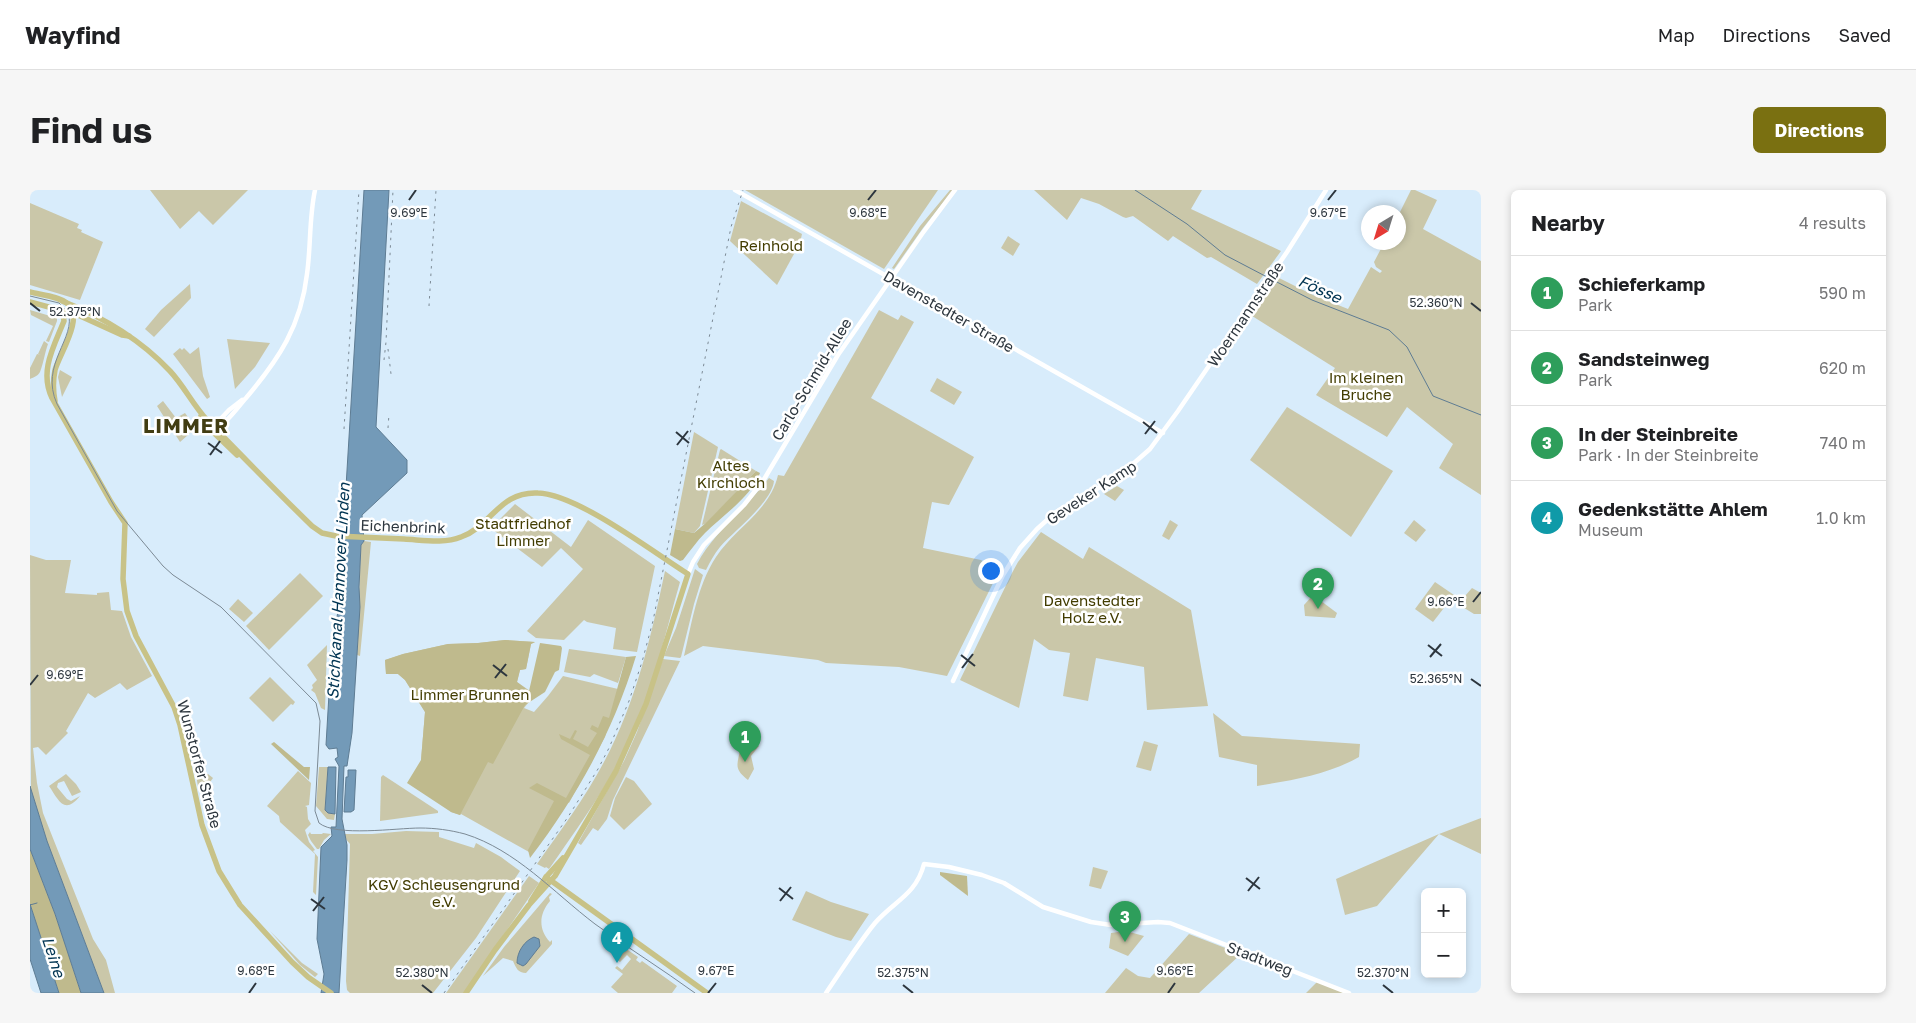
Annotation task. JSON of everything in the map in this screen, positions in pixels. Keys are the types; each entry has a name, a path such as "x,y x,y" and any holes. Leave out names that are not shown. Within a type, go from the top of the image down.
{"main road":[{"path":"30,292 62,301 96,315 129,336"},
{"path":"62,301 68,304 73,313"},
{"path":"30,302 73,313 122,335 129,336"},
{"name":"Wunstorfer Straße","path":"58,309 63,315 64,321 46,374 47,387 110,502 126,523 123,579 127,611 136,636 174,707 180,725 202,825 219,871 233,896 244,910 292,962 331,993"},
{"name":"Wunstorfer Straße","path":"56,403 54,374 73,323 73,313"},
{"name":"Eichenbrink","path":"129,336 153,355 170,372 213,428 318,531 325,534 432,541 455,539 474,530 508,500 536,492 559,496 580,506 688,574"},
{"name":"Carlo-Schmid-Allee","path":"466,993 568,853 616,771 652,688 688,574"},
{"path":"549,878 707,993"}],"street":[{"path":"213,428 269,372 281,353 298,315 307,274 315,190"},
{"name":"Davenstedter Straße","path":"735,190 1161,434"},
{"name":"Carlo-Schmid-Allee","path":"688,574 704,545 748,501 764,481 828,371 891,278 955,190"},
{"name":"Woermannstraße","path":"1161,434 1287,252 1326,190"},
{"name":"Geveker Kamp","path":"953,681 1003,575 1014,555 1026,540 1056,512 1126,472 1143,457 1161,434"},
{"name":"Stadtweg","path":"826,993 877,921 910,892 918,880 924,864 949,867 982,875 1004,883 1043,907 1091,922 1111,925 1170,923 1349,993"}],"green space":[{"path":"150,190 248,190 213,225 199,211 180,229"},
{"path":"745,190 938,190 884,269"},
{"path":"950,190 953,190 894,269 892,268 920,226"},
{"path":"1034,190 1202,190 1191,209 1281,251 1257,284 1211,257 1207,258 1173,236 1168,241 1133,216 1123,217 1099,204 1081,198 1067,220"},
{"name":"Im kleinen Bruche","path":"1411,190 1437,200 1423,229 1481,261 1481,495 1439,468 1453,444 1407,407 1387,437 1316,395 1335,368 1249,314 1275,276 1313,295 1348,309 1371,267 1380,273 1382,271 1376,267 1374,262 1380,250 1406,250 1406,205 1404,205"},
{"name":"Reinhold","path":"741,201 802,234 800,243 777,285 730,241"},
{"path":"30,203 79,224 77,228 82,230 81,232 103,242 80,300 30,285"},
{"path":"1008,236 1020,244 1013,256 1001,248"},
{"path":"190,284 191,298 154,337 145,329 161,310"},
{"path":"30,310 57,318 49,342 46,341 53,326 31,315"},
{"path":"879,310 898,320 901,315 914,322 871,398 974,457 949,505 932,502 923,548 981,560 998,573 947,676 899,667 826,663 818,660 703,646 684,656 696,605 709,568 724,547 768,499 778,475 784,476"},
{"path":"227,339 270,343 255,367 235,389"},
{"path":"44,341 48,344 40,372 30,379 30,368 37,354 41,355 38,354"},
{"path":"199,347 203,376 210,397 207,399 173,354 180,348 182,350 184,348 190,354"},
{"path":"60,370 72,377 62,397 58,377"},
{"path":"937,378 962,392 954,405 930,391"},
{"path":"163,401 176,418 185,413 196,428 180,442 157,406"},
{"path":"1287,407 1393,471 1351,537 1250,460"},
{"path":"694,432 718,447 700,526 694,533 675,529"},
{"name":"Altes Kirchloch","path":"720,450 756,471 707,523 702,525"},
{"path":"756,471 760,473 744,498 705,533 683,560 680,561 670,555 675,529 694,533"},
{"path":"769,478 774,481 772,489 760,507 720,547 706,570 699,568 697,564 712,542"},
{"path":"1117,486 1124,490 1115,501 1104,494"},
{"name":"Stadtfriedhof Limmer","path":"515,504 571,547 588,520 655,566 637,652 613,649 616,628 584,620 564,640 536,638 527,631 583,569 561,548 542,567 488,526 492,527"},
{"path":"1170,520 1178,525 1169,540 1162,536"},
{"path":"1414,520 1426,530 1416,542 1404,533"},
{"name":"Davenstedter Holz e.V.","path":"1041,532 1083,559 1089,547 1191,610 1208,706 1147,710 1144,667 1096,658 1088,701 1063,696 1070,653 1049,650 1034,639 1019,708 960,680 1018,562"},
{"path":"364,541 371,542 360,656 357,655 361,545"},
{"path":"30,555 46,560 71,560 65,593 97,595 97,593 109,592 111,610 122,611 131,637 152,676 127,690 120,683 95,698 88,693 66,731 68,733 46,755 38,747 33,748 43,813 93,939 106,960 115,993 104,993 47,841 31,790"},
{"path":"695,569 703,575 681,657 664,656 676,628"},
{"path":"665,571 680,582 656,667 634,729 617,765 599,796 549,869 545,868 537,864 597,775 625,716 648,645"},
{"path":"300,573 323,596 269,650 246,626"},
{"path":"1435,582 1454,595 1433,622 1415,609"},
{"path":"1472,588 1481,593 1481,614 1474,614 1461,606 1464,597"},
{"path":"1313,595 1337,613 1335,618 1305,616 1304,605"},
{"path":"238,599 253,613 244,622 229,609"},
{"path":"505,640 535,642 531,644 526,669 520,670 517,682 530,691 528,703 524,708 534,712 563,676 618,689 605,737 569,803 558,798 529,852 461,814 451,812 421,760 425,712 405,680 398,674 386,674 385,660 403,654 448,644"},
{"name":"Limmer Brunnen","path":"505,640 535,642 531,644 526,669 520,670 517,682 529,691 540,643 561,646 559,670 555,672 545,692 525,705 493,764 488,762 460,815 451,812 407,783 421,760 425,712 405,680 398,674 386,674 385,660 448,644"},
{"path":"327,645 325,710 321,708 315,693 311,690 313,688 312,685 317,680 307,665"},
{"path":"569,649 626,657 618,683 594,674 590,677 564,672"},
{"path":"636,656 616,711 592,762 564,811 530,858 528,850 554,801 529,788 537,783 566,798 590,755 561,739 559,734 570,739 575,730 577,731 573,739 588,747 597,733 590,729 592,725 598,728 603,716 609,718 626,657"},
{"path":"663,659 680,661 613,800 607,819 598,831 593,828 581,845 578,843 624,761 637,732"},
{"path":"270,677 295,702 273,722 249,698"},
{"path":"1213,713 1242,736 1360,744 1359,757 1322,773 1257,786 1257,765 1219,757"},
{"path":"740,735 753,745 759,746 751,756 754,769 748,780 740,773 738,767 740,750 730,743"},
{"path":"1144,741 1158,745 1151,771 1136,767"},
{"path":"274,742 304,767 310,767 309,780 271,744"},
{"path":"319,767 328,767 325,810 328,813 335,814 334,820 327,819 316,806"},
{"path":"298,771 311,783 309,805 305,806 307,807 308,819 311,824 305,830 309,842 315,850 313,851 318,857 316,895 313,892 315,854 280,822 279,816 267,806"},
{"path":"66,774 81,792 72,796 64,781 58,783 57,787 67,799 71,801 80,796 70,805 62,803 49,786"},
{"path":"196,774 208,774 213,778 208,785 198,787"},
{"path":"383,775 438,811 438,813 380,821 381,777"},
{"path":"626,777 634,781 652,804 624,830 610,816 615,798"},
{"path":"1481,818 1481,854 1439,834"},
{"name":"KGV Schleusengrund e.V.","path":"406,831 439,832 439,837 474,848 476,843 501,857 520,871 476,938 433,993 350,993 347,990 346,981 350,844 345,838 345,834"},
{"path":"310,832 311,834 331,834 317,849 308,835"},
{"path":"1439,834 1377,906 1345,915 1336,879"},
{"path":"30,849 55,914 81,993 59,993 30,904"},
{"path":"1093,867 1108,871 1101,889 1089,886"},
{"path":"940,872 967,876 968,896 940,875"},
{"path":"529,876 539,883 464,993 446,993"},
{"path":"806,891 831,902 869,914 851,941 792,920"},
{"path":"550,893 552,894 549,897 550,901 546,906 541,922 543,932 550,942 552,940 552,944 526,973 519,971 513,961 503,958 483,976 504,947"},
{"path":"270,931 302,963 318,974 315,977 300,965"},
{"path":"1126,931 1144,936 1128,956 1109,948 1111,933"},
{"path":"1189,934 1241,954 1199,993 1105,993 1126,968 1138,976 1150,978"},
{"path":"619,944 638,957 636,960 640,963 642,961 677,986 672,993 618,993 611,987 623,974 615,968 617,966 622,970 631,959 627,955 620,962 613,956 618,950 615,948"},
{"path":"1317,982 1345,993 1306,993"}],"water":[{"path":"364,190 389,190 376,427 407,460 407,473 362,515 364,541 361,545 360,607 352,733 347,766 344,766 342,819 347,845 347,860 339,993 321,993 324,974 317,939 321,847 332,836 331,827 336,827 339,766 335,759 338,757 337,748 329,749 326,745 332,643 343,585 345,543 343,540 346,522 344,520"},
{"path":"328,767 336,767 335,814 328,813 325,810"},
{"path":"348,770 356,770 354,810 344,812 346,777 348,777"},
{"path":"30,786 47,841 104,993 81,993 55,914 30,849"},
{"path":"30,904 59,993 41,993 30,959"},
{"path":"534,937 539,939 540,946 526,964 523,966 517,963 522,947"}],"waterway":[{"name":"Fösse","path":"1135,190 1187,224 1225,255 1267,277"},
{"name":"Fösse","path":"1271,279 1312,300 1389,330 1407,347 1433,396 1481,415"},
{"path":"30,905 37,903"}],"tram line":[{"path":"30,296 59,303 68,312 68,332 55,364 52,376 53,390 57,404 117,511 163,566 173,575 221,607 316,703 320,721 315,811 319,823 339,830 352,831 420,828 448,830 484,841 517,861 595,924 695,993"}],"railway":[{"path":"344,429 359,190"},
{"path":"384,360 393,190"},
{"path":"429,306 436,190"},
{"path":"444,993 568,817 598,769 629,701 653,621 731,227 743,190"},
{"path":"388,349 391,374"},
{"path":"388,428 389,414"}],"place":[{"name":"Sandsteinweg","path":"1318,609"},
{"name":"Schieferkamp","path":"745,762"},
{"name":"In der Steinbreite","path":"1125,942"},
{"name":"Gedenkstätte Ahlem","path":"617,963"}],"district":[{"name":"LIMMER","path":"186,425"}],"water label":[{"name":"Stichkanal Hannover-Linden","path":"338,591"},
{"name":"Leine","path":"54,957"}]}
